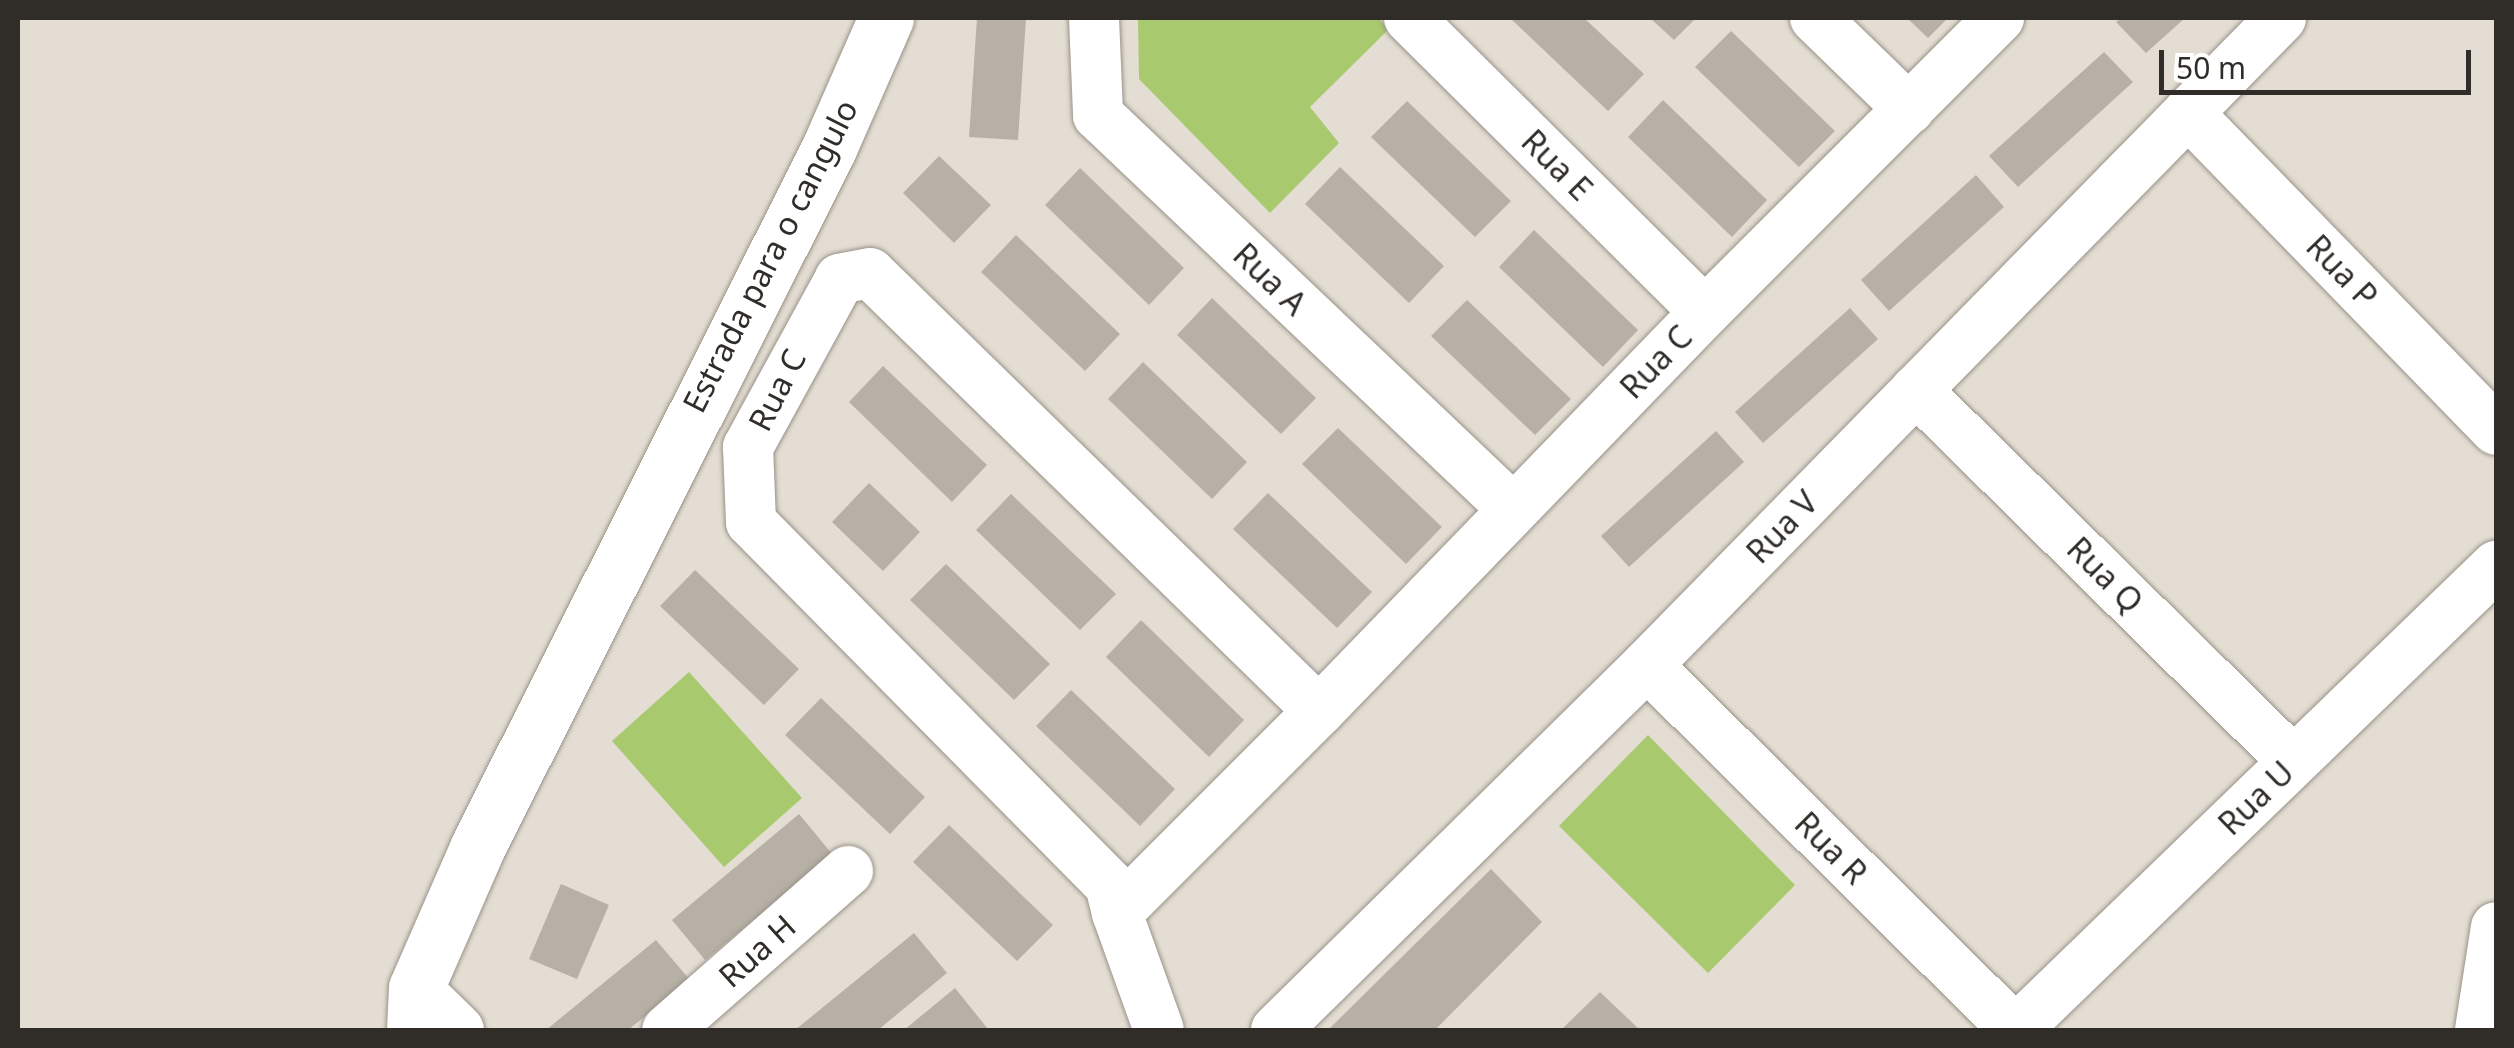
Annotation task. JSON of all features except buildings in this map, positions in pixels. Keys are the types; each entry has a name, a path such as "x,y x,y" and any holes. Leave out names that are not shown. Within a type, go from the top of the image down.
{"street":[{"name":"Estrada para o cangulo","path":"415,1009 478,846 651,493 829,148 886,18"},
{"name":"Rua A","path":"1094,18 1098,115 1512,510"},
{"name":"Rua E","path":"1409,18 1704,312"},
{"path":"1815,18 1909,109"},
{"name":"Rua C","path":"1117,913 1319,711 1704,312 1999,18"},
{"name":"Rua V","path":"1276,1030 1647,664 2281,18"},
{"name":"Rua P","path":"2188,113 2496,430"},
{"name":"Rua C","path":"1117,913 1110,885 751,522 748,447 821,305 840,278 870,273 1319,711"},
{"name":"Rua Q","path":"1916,390 2294,761"},
{"path":"698,400 748,447"},
{"name":"Rua U","path":"2016,1030 2496,566"},
{"name":"Rua R","path":"1647,664 2016,1030"},
{"name":"Rua H","path":"667,1030 848,870"},
{"path":"1117,913 1159,1030"},
{"path":"2480,1030 2496,927"},
{"path":"415,1009 459,1030"}],"green space":[{"path":"1138,18 1378,18 1389,29 1310,107 1339,143 1270,213 1139,79"},
{"path":"689,672 802,798 724,867 612,741"},
{"path":"1648,735 1795,885 1708,973 1559,826"}]}
